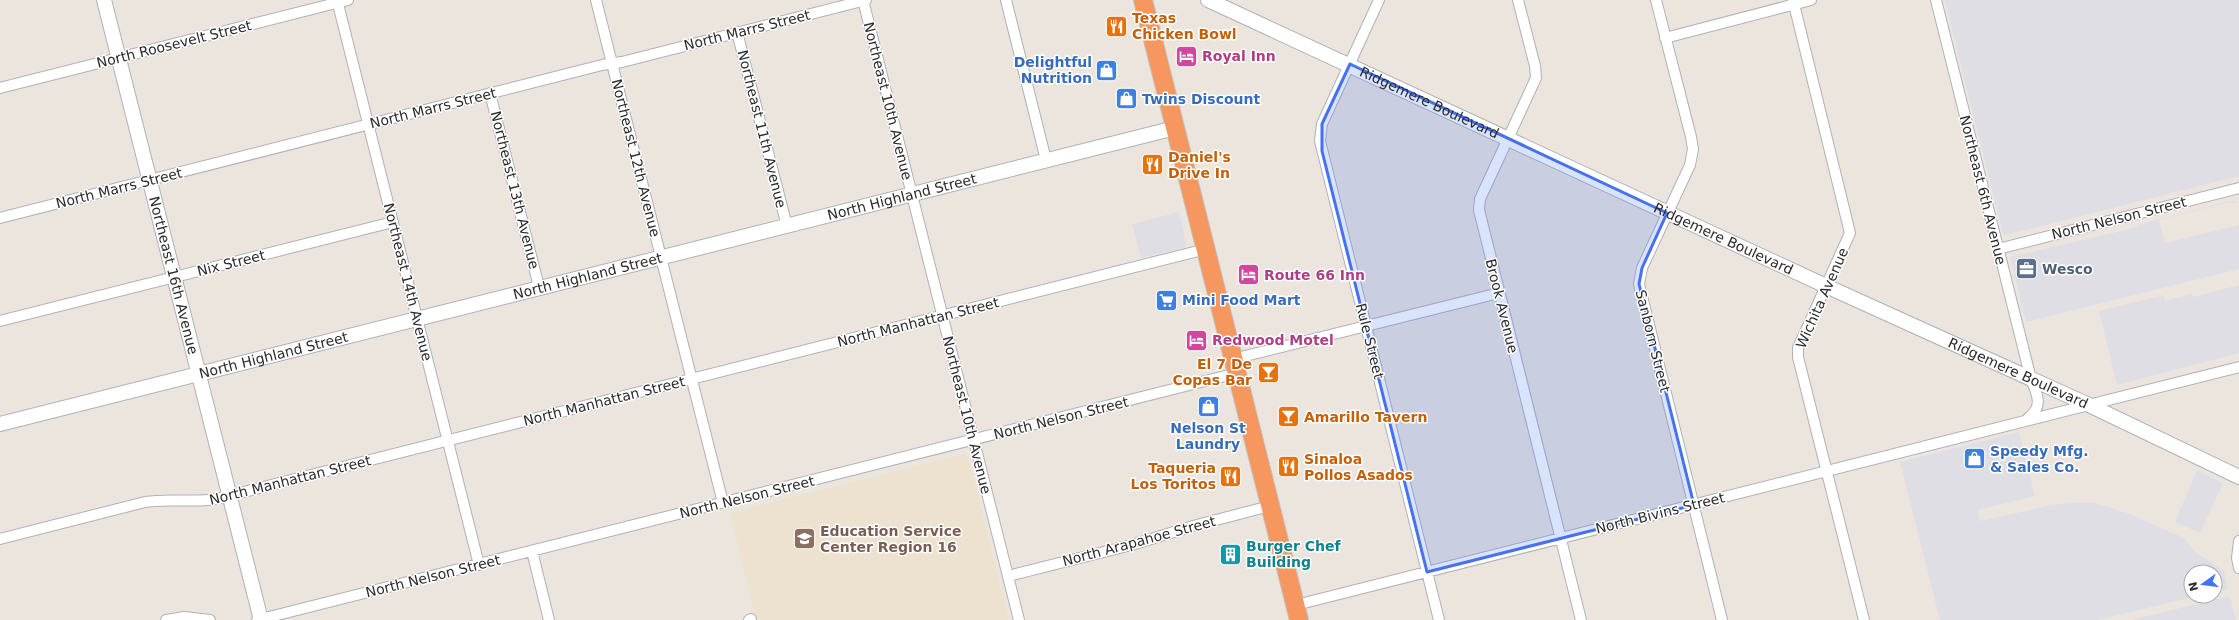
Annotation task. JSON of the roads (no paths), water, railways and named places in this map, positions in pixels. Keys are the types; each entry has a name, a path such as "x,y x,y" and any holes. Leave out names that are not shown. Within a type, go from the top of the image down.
{"highway":[{"path":"1142,0 1176,128 1297,613"}],"street":[{"name":"Northeast 16th Avenue","path":"104,0 120,58 260,620"},
{"name":"North Roosevelt Street","path":"0,88 337,1 348,0"},
{"name":"Northeast 12th Avenue","path":"596,0 723,503"},
{"name":"North Marrs Street","path":"0,218 490,93 612,64 864,0"},
{"name":"Northeast 10th Avenue","path":"864,0 1019,620"},
{"path":"1006,0 1046,160"},
{"name":"Ridgemere Boulevard","path":"1208,0 1350,64 1826,286 2089,404 2239,477"},
{"name":"Rule Street","path":"1379,0 1322,124 1320,141 1440,620"},
{"name":"Brook Avenue","path":"1518,0 1536,78 1479,204 1481,221 1581,620"},
{"name":"Sanborn Street","path":"1656,0 1693,149 1690,165 1642,268 1639,284 1722,620"},
{"path":"1665,38 1794,2 1811,0"},
{"name":"Northeast 6th Avenue","path":"1936,0 2031,379"},
{"name":"Northeast 14th Avenue","path":"337,1 367,125 393,222 479,564"},
{"name":"Wichita Avenue","path":"1794,2 1850,230 1847,241 1797,352 1864,620"},
{"name":"Northeast 11th Avenue","path":"738,32 787,226"},
{"name":"Northeast 13th Avenue","path":"490,93 539,288"},
{"name":"North Highland Street","path":"0,424 1176,128"},
{"name":"North Nelson Street","path":"1998,249 2239,188"},
{"name":"Nix Street","path":"0,321 393,222"},
{"name":"North Manhattan Street","path":"0,538 145,502 160,500 203,501 229,495 1206,249"},
{"name":"North Nelson Street","path":"260,620 974,440 1235,366 1366,326 1499,293"},
{"name":"North Bivins Street","path":"1297,613 1427,572 1827,472 2025,420 2239,368"},
{"path":"2025,420 2034,415 2039,404 2031,379"},
{"name":"North Arapahoe Street","path":"1008,576 1135,544 1193,526 1270,506"},
{"path":"2239,541 2237,558 2239,568"},
{"path":"532,551 549,620"},
{"path":"166,620 184,617 210,620"}],"place":[{"name":"Texas Chicken Bowl","path":"1117,26"},
{"name":"Royal Inn","path":"1186,56"},
{"name":"Delightful Nutrition","path":"1107,70"},
{"name":"Twins Discount","path":"1126,99"},
{"name":"Daniel's Drive In","path":"1153,165"},
{"name":"Wesco","path":"2027,269"},
{"name":"Route 66 Inn","path":"1249,275"},
{"name":"Mini Food Mart","path":"1167,300"},
{"name":"Redwood Motel","path":"1196,340"},
{"name":"El 7 De Copas Bar","path":"1268,372"},
{"name":"Nelson St Laundry","path":"1208,406"},
{"name":"Amarillo Tavern","path":"1288,417"},
{"name":"Speedy Mfg. & Sales Co.","path":"1975,459"},
{"name":"Sinaloa Pollos Asados","path":"1288,467"},
{"name":"Taqueria Los Toritos","path":"1231,476"},
{"name":"Education Service Center Region 16","path":"805,539"},
{"name":"Burger Chef Building","path":"1231,554"}]}
